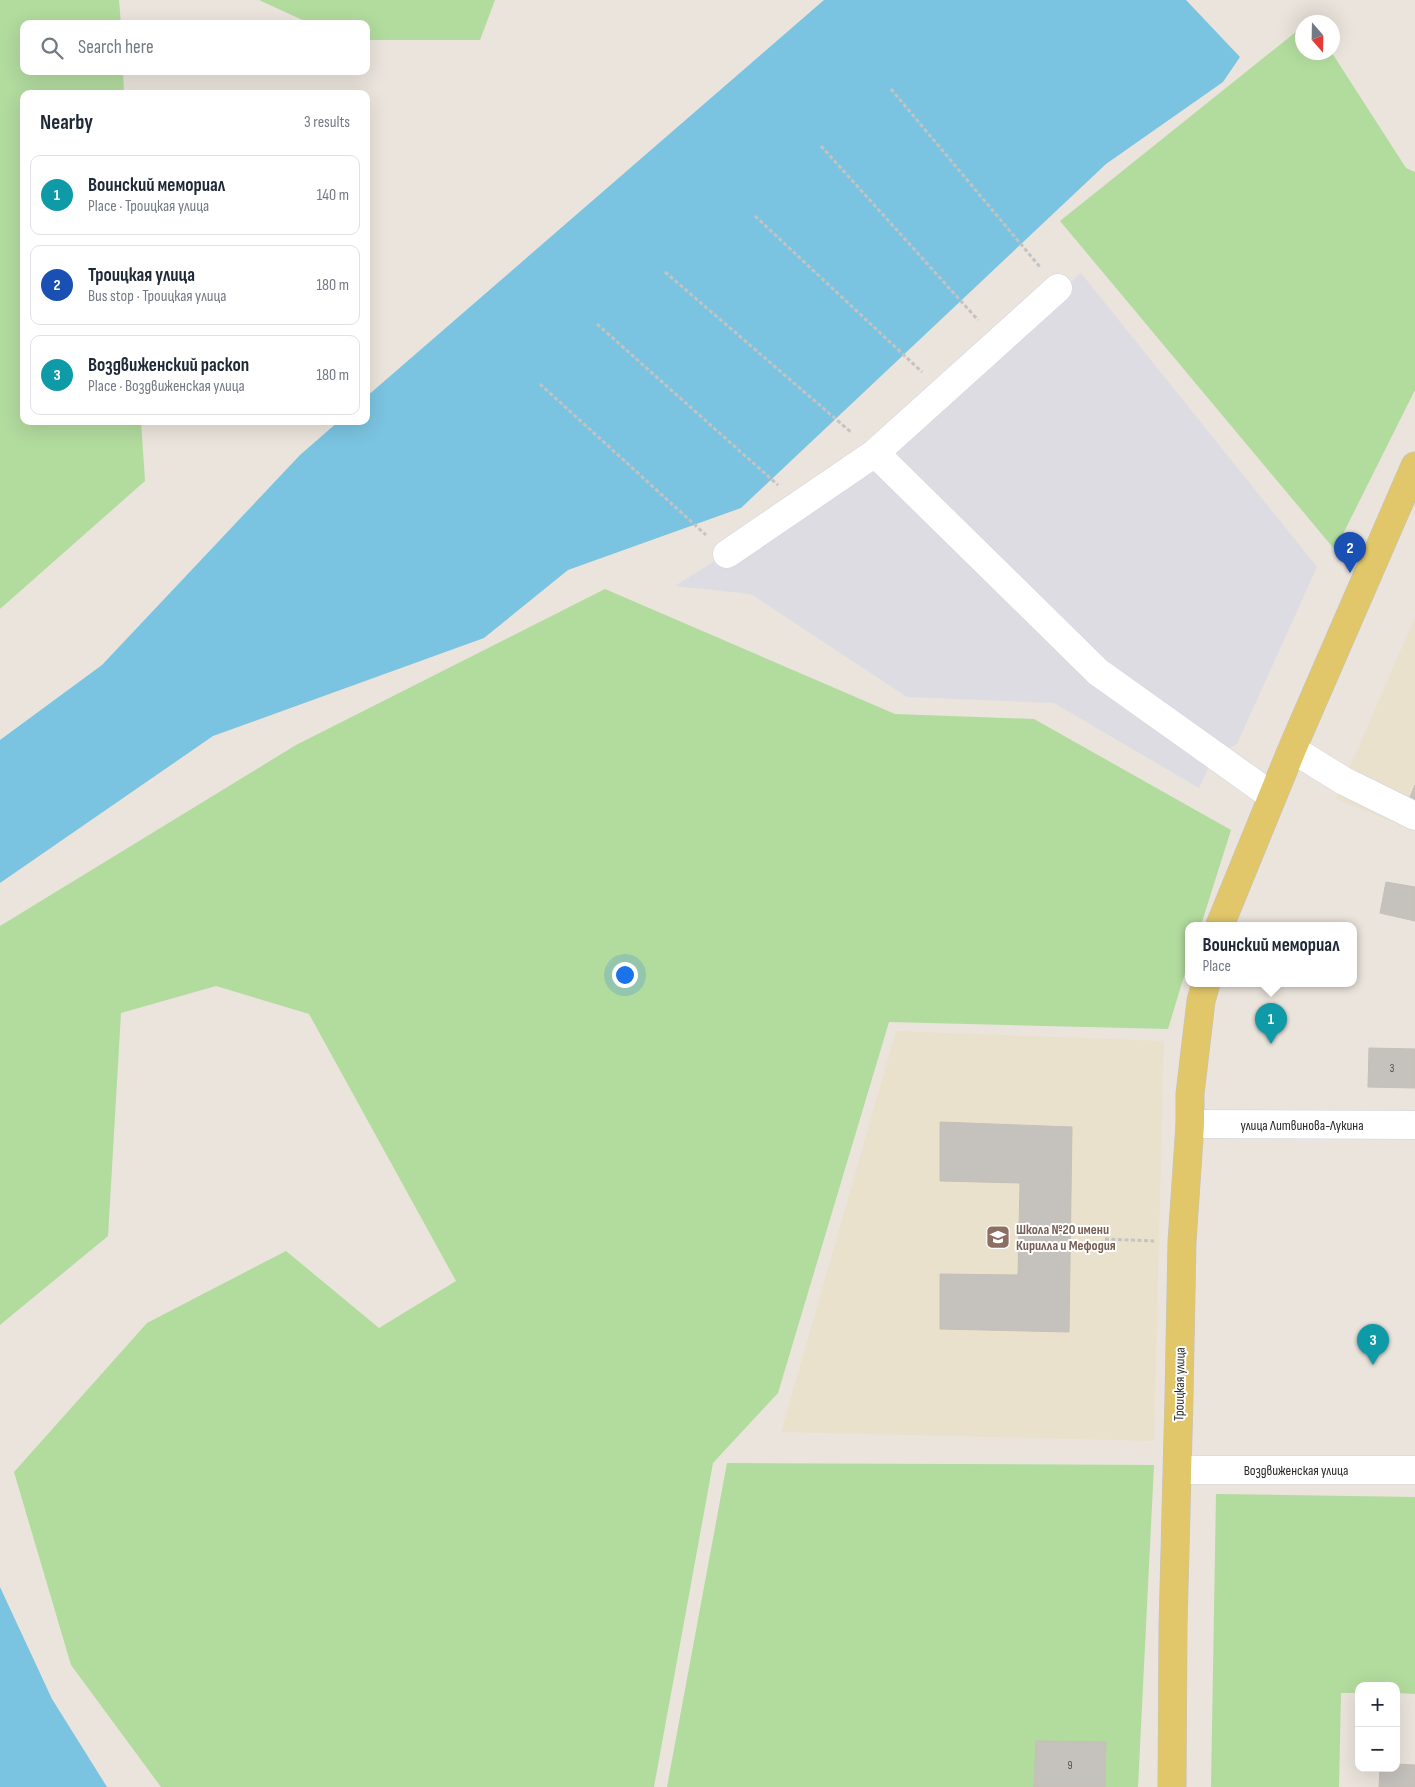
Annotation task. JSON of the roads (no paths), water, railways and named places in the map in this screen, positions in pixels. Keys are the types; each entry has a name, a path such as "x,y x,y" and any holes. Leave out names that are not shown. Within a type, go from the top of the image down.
{"main road":[{"path":"1221,922 1272,796 1415,466"},
{"name":"Троицкая улица","path":"1172,1787 1173,1627 1182,1242 1191,1084 1201,1001 1205,987"}],"street":[{"path":"727,554 875,453 1058,288"},
{"path":"875,453 1098,672 1272,796"},
{"path":"1292,749 1344,781 1415,816"},
{"name":"улица Литвинова-Лукина","path":"1190,1124 1415,1125"},
{"name":"Воздвиженская улица","path":"1178,1470 1415,1470"}],"water":[{"path":"824,0 1186,0 1240,57 1223,82 1106,164 741,508 568,570 484,638 213,736 0,883 0,740 102,665 300,455 334,425 370,425 370,394"},
{"path":"0,1587 52,1699 107,1787 0,1787"}],"place":[{"name":"Троицкая улица","path":"1350,573"},
{"name":"Воинский мемориал","path":"1271,1044"},
{"name":"Школа №20 имени Кирилла и Мефодия","path":"998,1237"},
{"name":"Воздвиженский раскоп","path":"1373,1365"}]}
